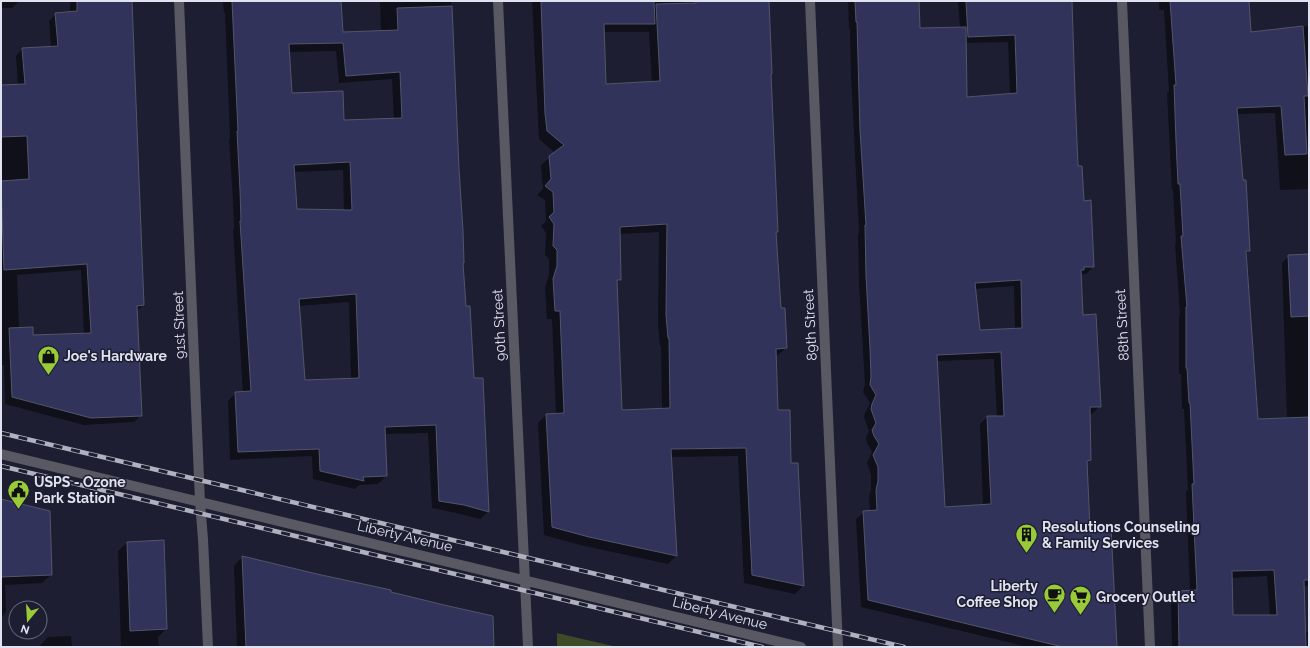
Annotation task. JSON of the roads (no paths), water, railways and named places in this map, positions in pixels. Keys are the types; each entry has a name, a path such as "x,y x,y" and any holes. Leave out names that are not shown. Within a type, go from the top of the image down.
{"street":[{"name":"91st Street","path":"179,1 200,502 208,647"},
{"name":"90th Street","path":"498,1 528,647"},
{"name":"89th Street","path":"810,1 838,647"},
{"name":"88th Street","path":"1122,1 1150,647"},
{"name":"Liberty Avenue","path":"1,454 801,647"}],"railway":[{"path":"1,433 904,647"},
{"path":"1,466 762,647"}],"place":[{"name":"Joe's Hardware","path":"48,376"},
{"name":"USPS - Ozone Park Station","path":"18,510"},
{"name":"Resolutions Counseling & Family Services","path":"1027,554"},
{"name":"Liberty Coffee Shop","path":"1054,614"},
{"name":"Grocery Outlet","path":"1080,616"}]}
